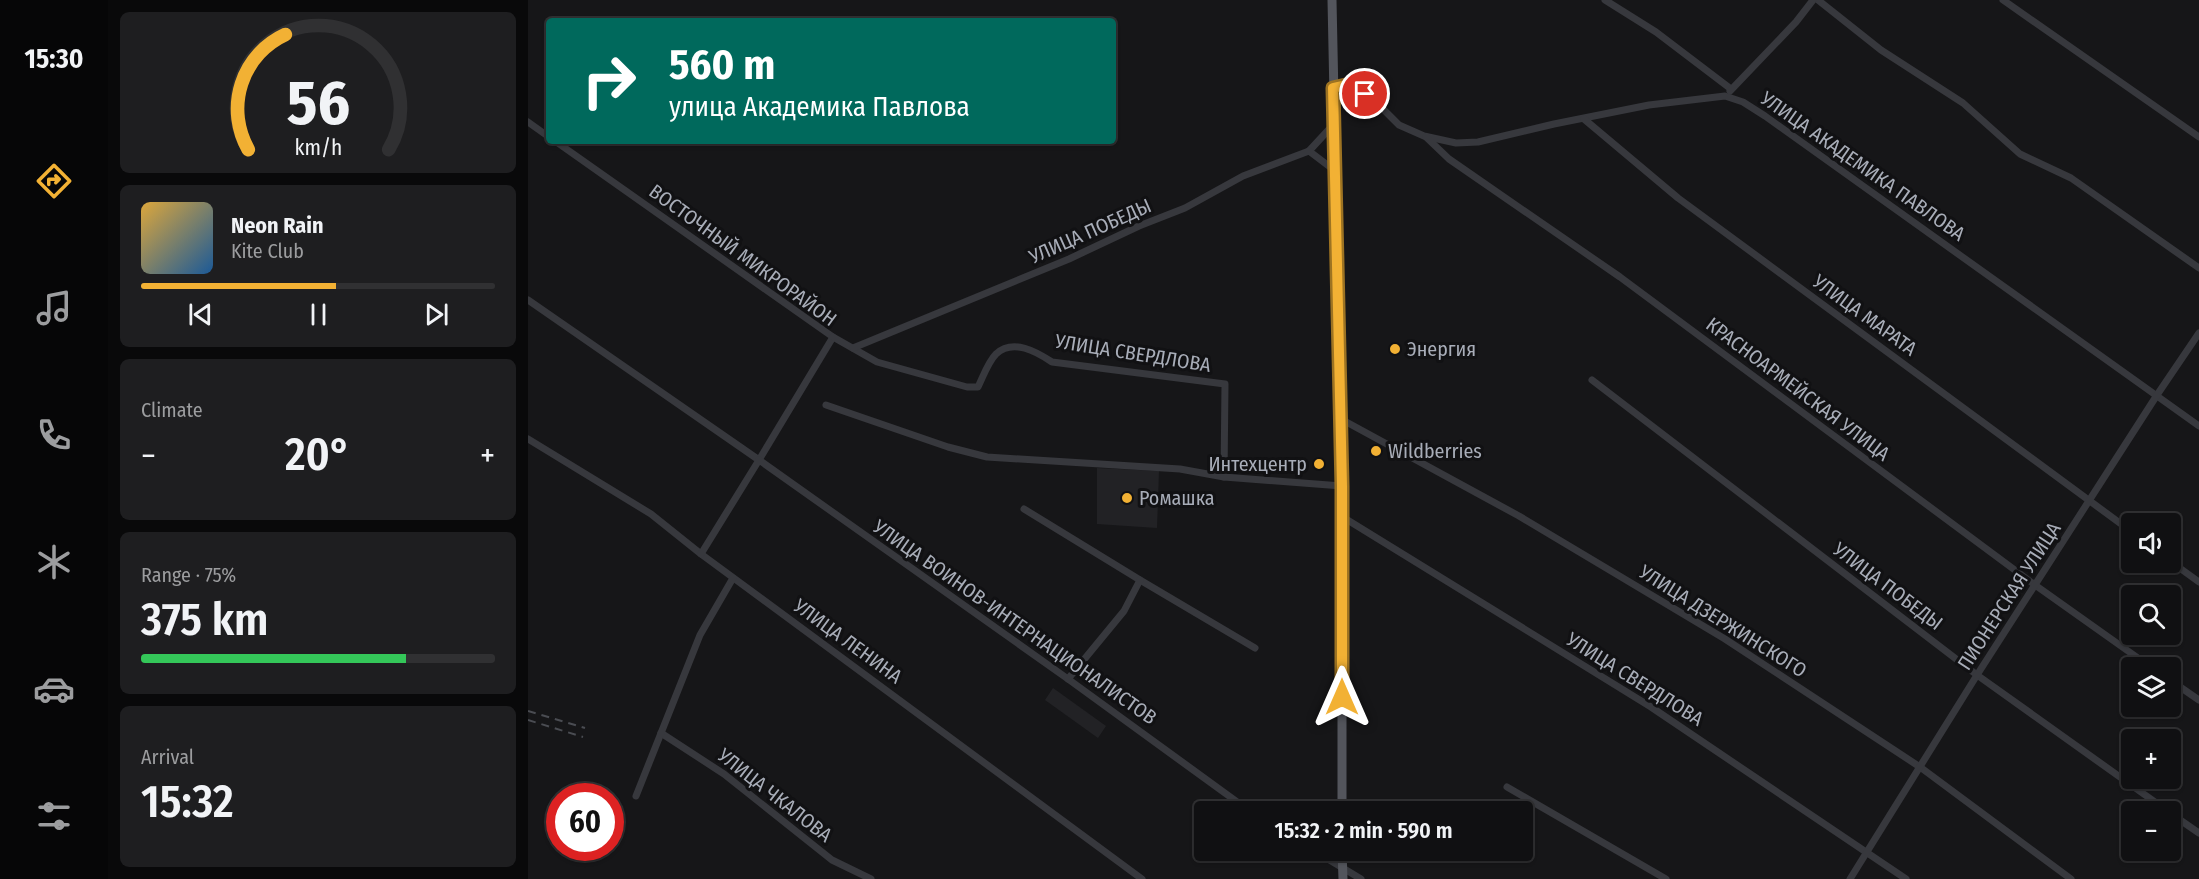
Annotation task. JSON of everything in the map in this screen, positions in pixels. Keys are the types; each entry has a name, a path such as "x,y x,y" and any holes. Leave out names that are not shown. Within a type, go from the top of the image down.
{"main road":[{"path":"1332,0 1342,486 1342,801"},
{"path":"1342,861 1343,879"}],"street":[{"path":"1605,0 1656,32 1731,89"},
{"path":"1333,88 1346,85 1365,94 1399,125 1424,136 1456,143 1478,142 1649,105 1725,96 1796,22 1813,0"},
{"path":"1818,0 1881,50 1963,103 2020,154 2071,178 2199,268"},
{"path":"2003,0 2199,137"},
{"name":"УЛИЦА АКАДЕМИКА ПАВЛОВА","path":"1725,96 1743,102 1765,116 2199,426"},
{"name":"УЛИЦА МАРАТА","path":"1584,119 1678,198 2121,524"},
{"path":"528,122 546,135"},
{"path":"1334,124 1309,151 1334,170"},
{"name":"КРАСНОАРМЕЙСКАЯ УЛИЦА","path":"1424,136 1449,159 1620,277 2035,585 2136,657"},
{"name":"ВОСТОЧНЫЙ МИКРОРАЙОН","path":"559,144 833,337 701,554"},
{"name":"УЛИЦА ПОБЕДЫ","path":"853,348 1069,259 1139,226 1185,208 1243,176 1309,151"},
{"path":"528,300 759,460"},
{"name":"ПИОНЕРСКАЯ УЛИЦА","path":"1850,879 1977,675 2199,333"},
{"name":"УЛИЦА СВЕРДЛОВА","path":"833,337 877,362 967,387 978,387 997,352 1011,347 1033,349 1052,362 1225,384 1224,477"},
{"name":"УЛИЦА ПОБЕДЫ","path":"1592,380 1977,675 2155,801"},
{"path":"826,405 948,447 987,457 1180,469 1224,477 1342,486"},
{"name":"УЛИЦА ДЗЕРЖИНСКОГО","path":"1339,418 1519,516 1725,639 1920,767 2071,879"},
{"name":"УЛИЦА ЛЕНИНА","path":"528,439 651,514 733,578 1142,879"},
{"name":"УЛИЦА ВОИНОВ-ИНТЕРНАЦИОНАЛИСТОВ","path":"759,460 1236,801"},
{"path":"1024,509 1255,648"},
{"name":"УЛИЦА СВЕРДЛОВА","path":"1341,516 1651,707 1906,879"},
{"path":"2181,569 2199,582"},
{"path":"636,796 700,635 733,578"},
{"path":"1068,679 1124,611 1140,580"},
{"path":"2181,688 2199,700"},
{"name":"УЛИЦА ЧКАЛОВА","path":"661,733 724,774 832,860 871,879"},
{"path":"1507,787 1666,879"},
{"name":"УЛИЦА ПОБЕДЫ","path":"2181,820 2199,833"},
{"path":"1332,861 1361,879"}],"shaded area":[{"name":"Ромашка","path":"1097,468 1159,471 1157,528 1097,524"},
{"path":"1053,688 1106,726 1098,738 1045,700"}],"railway":[{"path":"528,711 585,728"},
{"path":"528,720 583,737"}],"place":[{"name":"Энергия","path":"1395,349"},
{"name":"Wildberries","path":"1376,451"},
{"name":"Интехцентр","path":"1319,464"},
{"name":"Ромашка","path":"1127,498"}],"route":[{"path":"1342,697 1342,486 1333,88 1346,85 1365,94"}]}
